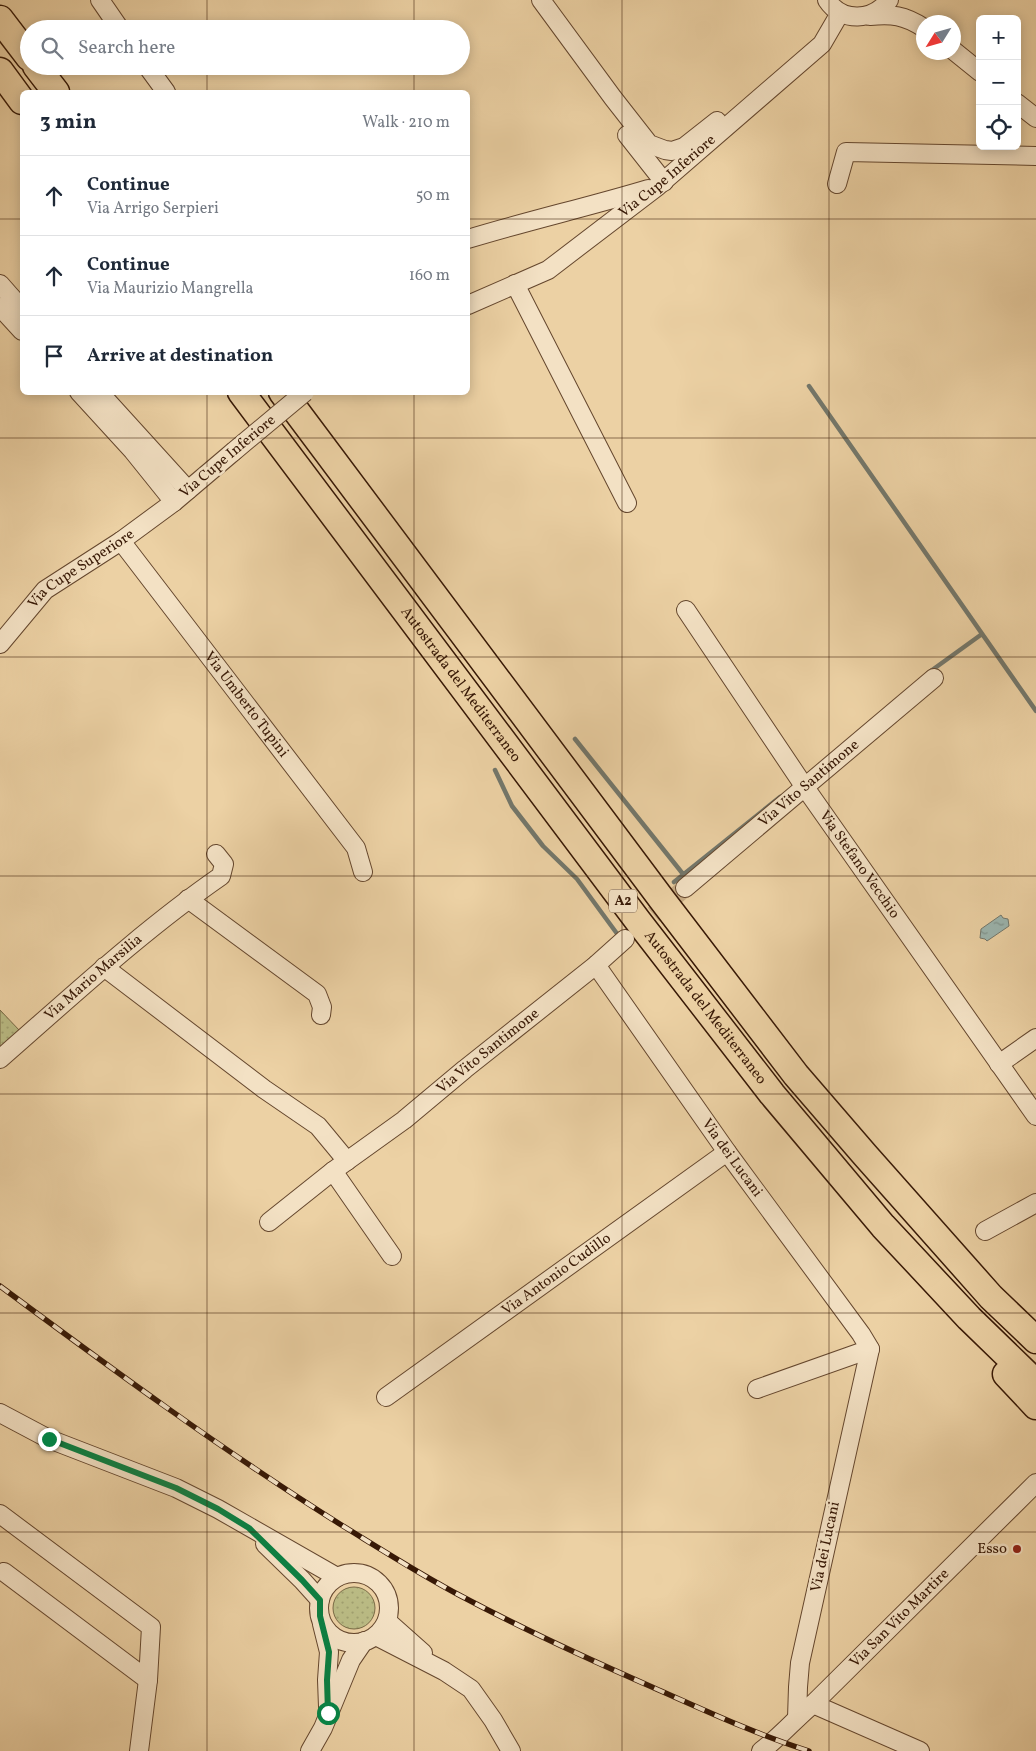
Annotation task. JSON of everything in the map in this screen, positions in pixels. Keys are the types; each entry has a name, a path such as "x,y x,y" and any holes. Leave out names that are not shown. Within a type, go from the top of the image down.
{"highway":[{"path":"0,19 20,45"},
{"path":"0,71 20,98"},
{"path":"43,75 54,90"},
{"name":"Autostrada del Mediterraneo","path":"244,395 638,921 772,1094 883,1226 969,1318 1036,1383"},
{"name":"Autostrada del Mediterraneo","path":"284,395 662,901 796,1075 991,1297 1036,1340"},
{"path":"911,1206 949,1235 1036,1320"},
{"path":"883,1226 914,1278 1036,1406"}],"street":[{"path":"100,0 114,20"},
{"path":"540,0 649,144 656,148 672,151 684,147 737,104 756,102"},
{"path":"827,0 840,13 850,17 892,14 905,17 916,23"},
{"path":"860,17 871,15 880,10 888,0"},
{"path":"900,0 916,20"},
{"name":"Via Cupe Inferiore","path":"470,304 548,270 661,184 822,44 840,13"},
{"path":"961,57 976,69"},
{"path":"154,75 165,90"},
{"path":"470,238 536,218 600,203 661,184 618,123 613,98"},
{"path":"1021,105 1036,118"},
{"path":"837,184 846,152 1036,156"},
{"path":"0,284 20,306"},
{"path":"515,284 628,503"},
{"path":"0,307 20,329"},
{"path":"82,395 133,451 174,502"},
{"path":"103,395 134,421 188,490"},
{"name":"Via Cupe Inferiore","path":"174,502 301,395"},
{"name":"Via Cupe Superiore","path":"0,644 6,629 45,590 121,541 174,502"},
{"name":"Via Umberto Tupini","path":"121,541 356,848 363,872"},
{"name":"Via Stefano Vecchio","path":"686,610 804,786 1036,1116"},
{"name":"Via Vito Santimone","path":"685,888 934,678"},
{"name":"Via Mario Marsilia","path":"0,1059 104,967 188,899 221,876 224,864 216,854"},
{"path":"188,899 317,994 322,1007 321,1015"},
{"name":"Via Vito Santimone","path":"269,1222 340,1166 404,1120 596,965 625,939"},
{"name":"Via dei Lucani","path":"596,965 727,1152 862,1334 870,1348 800,1663 797,1718"},
{"path":"104,967 264,1089 318,1126 392,1256"},
{"path":"1000,1064 1036,1038"},
{"name":"Via Antonio Cudillo","path":"386,1397 727,1152"},
{"path":"985,1231 1036,1202"},
{"path":"757,1389 870,1348"},
{"path":"0,1413 49,1439 176,1488 218,1509 337,1577"},
{"name":"Via San Vito Martire","path":"762,1751 813,1704 1036,1483"},
{"path":"0,1514 151,1627 148,1680 140,1751"},
{"path":"249,1528 302,1580 320,1608 325,1627 332,1635 342,1641 353,1643 370,1638 444,1672 471,1689 493,1720 507,1747"},
{"path":"4,1572 148,1680"},
{"path":"310,1751 323,1728 351,1660 370,1638 382,1629 387,1621 389,1610 384,1590 377,1581 358,1573 347,1573 337,1577 323,1591 320,1608 329,1652 327,1680 328,1713"},
{"path":"387,1621 444,1672"},
{"path":"813,1704 920,1751"}],"green space":[{"path":"0,1010 20,1031 0,1048"},
{"path":"354,1587 369,1593 375,1608 369,1623 354,1629 339,1623 333,1608 339,1593"}],"water":[{"path":"1001,915 1003,918 1008,919 1009,926 987,941 980,938 981,929"}],"waterway":[{"path":"809,386 1036,711"},
{"path":"928,673 982,634"},
{"path":"575,739 683,874"},
{"path":"495,770 512,806 543,846 577,879 618,935"},
{"path":"674,882 780,797"}],"tunnel":[{"path":"633,932 685,888"}],"railway":[{"path":"0,1286 127,1379 255,1469 431,1580 508,1620 604,1666 730,1721 809,1751"}],"place":[{"name":"Esso","path":"1017,1549"}],"route":[{"path":"49,1439 176,1488 218,1509 249,1528 302,1580 320,1600 320,1616 329,1652 327,1680 328,1713"}]}
